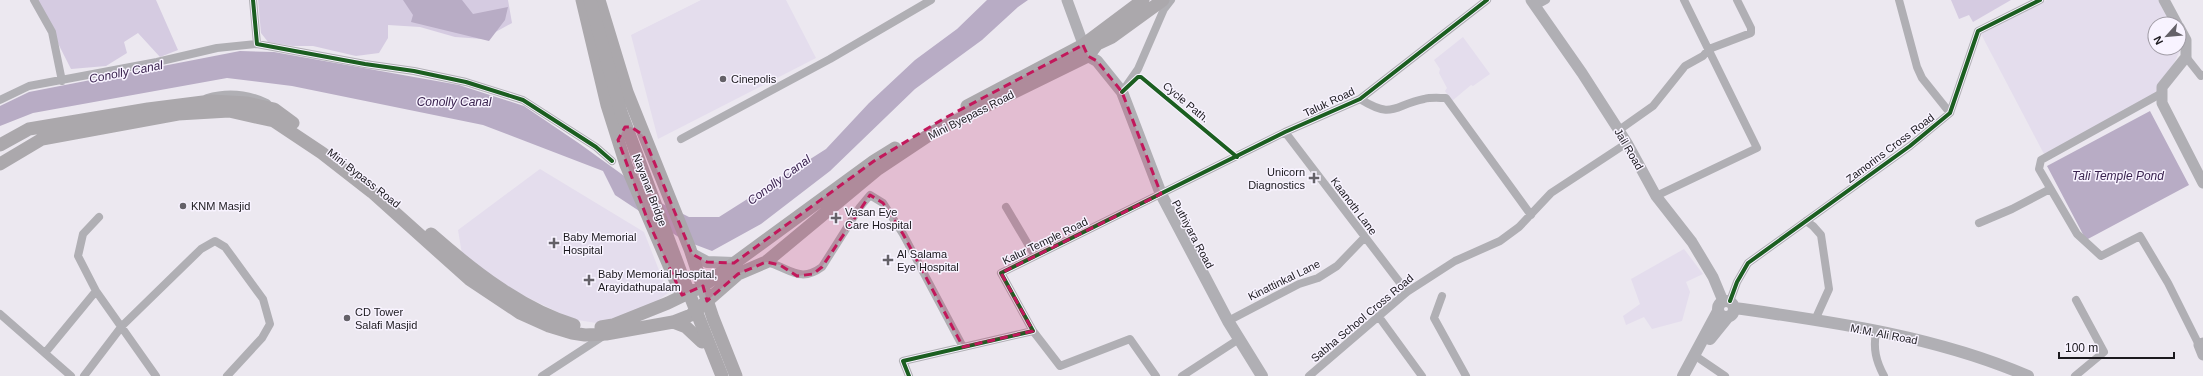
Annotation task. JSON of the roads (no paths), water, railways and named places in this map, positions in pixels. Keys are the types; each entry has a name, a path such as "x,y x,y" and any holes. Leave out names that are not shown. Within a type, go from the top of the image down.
{"main road":[{"path":"582,0 607,105 626,165 648,221 691,315 716,376"},
{"name":"Nayanar Bridge","path":"590,0 621,112 678,266 722,376"},
{"path":"599,0 627,92 691,252 707,301 736,376"},
{"path":"1085,50 1143,0"},
{"name":"Mini Byepass Road","path":"691,315 738,274 766,262 878,169 935,132 1085,50 1112,37 1163,0"},
{"name":"Puthiyara Road","path":"1085,50 1097,61 1122,92 1161,194 1228,321 1262,376"},
{"name":"Mini Bypass Road","path":"607,330 703,286 874,161 944,119 1085,50"},
{"name":"Mini Bypass Road","path":"0,145 29,129 183,104 211,101 247,103 274,109 303,136"},
{"name":"Mini Bypass Road","path":"0,164 42,139 178,114 230,111 249,115 274,121 303,136 374,184 442,243 474,275 561,321 579,326 607,330 673,322 691,315"},
{"path":"618,140 620,132 625,127 631,126 643,135"},
{"path":"691,252 707,262 721,264 734,263"},
{"path":"1689,376 1700,360 1726,308"},
{"path":"1683,376 1726,308"},
{"name":"M.M. Ali Road","path":"1726,308 1815,320 1927,342 1974,356 2028,376"},
{"path":"673,322 686,328 702,342"}],"street":[{"path":"34,0 52,32 62,81"},
{"path":"253,0 257,44"},
{"path":"681,139 830,59 931,0"},
{"path":"1067,0 1085,50"},
{"path":"1122,92 1138,69 1164,9 1171,0"},
{"name":"Taluk Road","path":"1161,194 1285,132 1360,99 1487,0"},
{"path":"1533,3 1546,0"},
{"path":"1656,196 1757,148 1684,0"},
{"path":"1619,130 1653,106 1680,71 1703,56 1709,49 1751,33 1751,28 1737,0"},
{"path":"1899,0 1917,67 1922,78 1950,113"},
{"name":"Zamorins Cross Road","path":"1726,308 1737,282 1748,263 1910,146 1950,113 1978,31 2040,0"},
{"path":"2167,1 2174,16"},
{"name":"Jail Road","path":"1533,3 1582,73 1619,130 1656,196 1692,242 1713,276 1726,308"},
{"path":"0,100 29,86 157,62 217,48 257,44 365,64 414,70 466,82 524,100 596,147 612,161"},
{"path":"2203,76 2201,76 2186,57 2162,88 2162,103 2203,183"},
{"path":"2162,93 2041,160 2039,169 2077,234 2101,256 2140,236 2168,283 2202,348"},
{"path":"1360,99 1376,109 1396,110 1424,99 1446,98 1531,215"},
{"name":"Kaanoth Lane","path":"1285,132 1364,238 1407,292"},
{"name":"Sabha School Cross Road","path":"1309,376 1407,292 1455,261 1500,241 1519,227 1551,193 1627,143"},
{"path":"1979,224 2012,209 2050,188"},
{"name":"Kalur Temple Road","path":"1033,331 1001,273 1161,194"},
{"path":"766,262 780,265 797,276 813,274 822,267 860,206 870,195 883,203 899,228 963,347"},
{"path":"1006,207 1035,256"},
{"path":"99,217 84,234 78,256 96,292 122,326 156,376"},
{"path":"1806,221 1821,235 1828,289 1815,320"},
{"name":"Kinattinkal Lane","path":"1228,321 1299,284 1318,278 1337,266 1364,238"},
{"path":"84,376 122,326 201,249 215,241 225,247 263,299 270,324 262,338 227,376"},
{"path":"45,353 96,292"},
{"path":"1442,296 1434,318 1466,376"},
{"path":"2075,376 2104,352 2076,300"},
{"path":"0,314 71,376"},
{"path":"1379,316 1422,376"},
{"path":"542,376 607,330"},
{"path":"909,376 903,361 1033,331 1060,366 1130,339 1156,376"},
{"path":"1876,332 1874,346 1876,362 1884,376"},
{"path":"1182,376 1239,339"},
{"path":"1700,360 1725,376"}],"water":[{"path":"403,0 462,0 473,14 508,7 505,20 489,41 411,22 413,15"},
{"name":"Conolly Canal","path":"987,0 1028,0 1018,7 982,40 915,89 830,171 761,224 712,251 683,240 615,195 603,171 483,125 292,86 227,78 33,113 0,126 0,106 29,92 240,51 274,52 459,85 524,106 580,144 663,204 689,217 719,217 826,149 869,103 915,60 957,29"},
{"name":"Tali Temple Pond","path":"2150,111 2189,185 2086,240 2047,166"}],"place":[{"name":"Cinepolis","path":"723,79"},
{"name":"Unicorn Diagnostics","path":"1314,178"},
{"name":"KNM Masjid","path":"183,206"},
{"name":"Vasan Eye Care Hospital","path":"836,218"},
{"name":"Baby Memorial Hospital","path":"554,243"},
{"name":"Al Salama Eye Hospital","path":"888,260"},
{"name":"Baby Memorial Hospital, Arayidathupalam","path":"589,280"},
{"name":"CD Tower Salafi Masjid","path":"347,318"}]}
